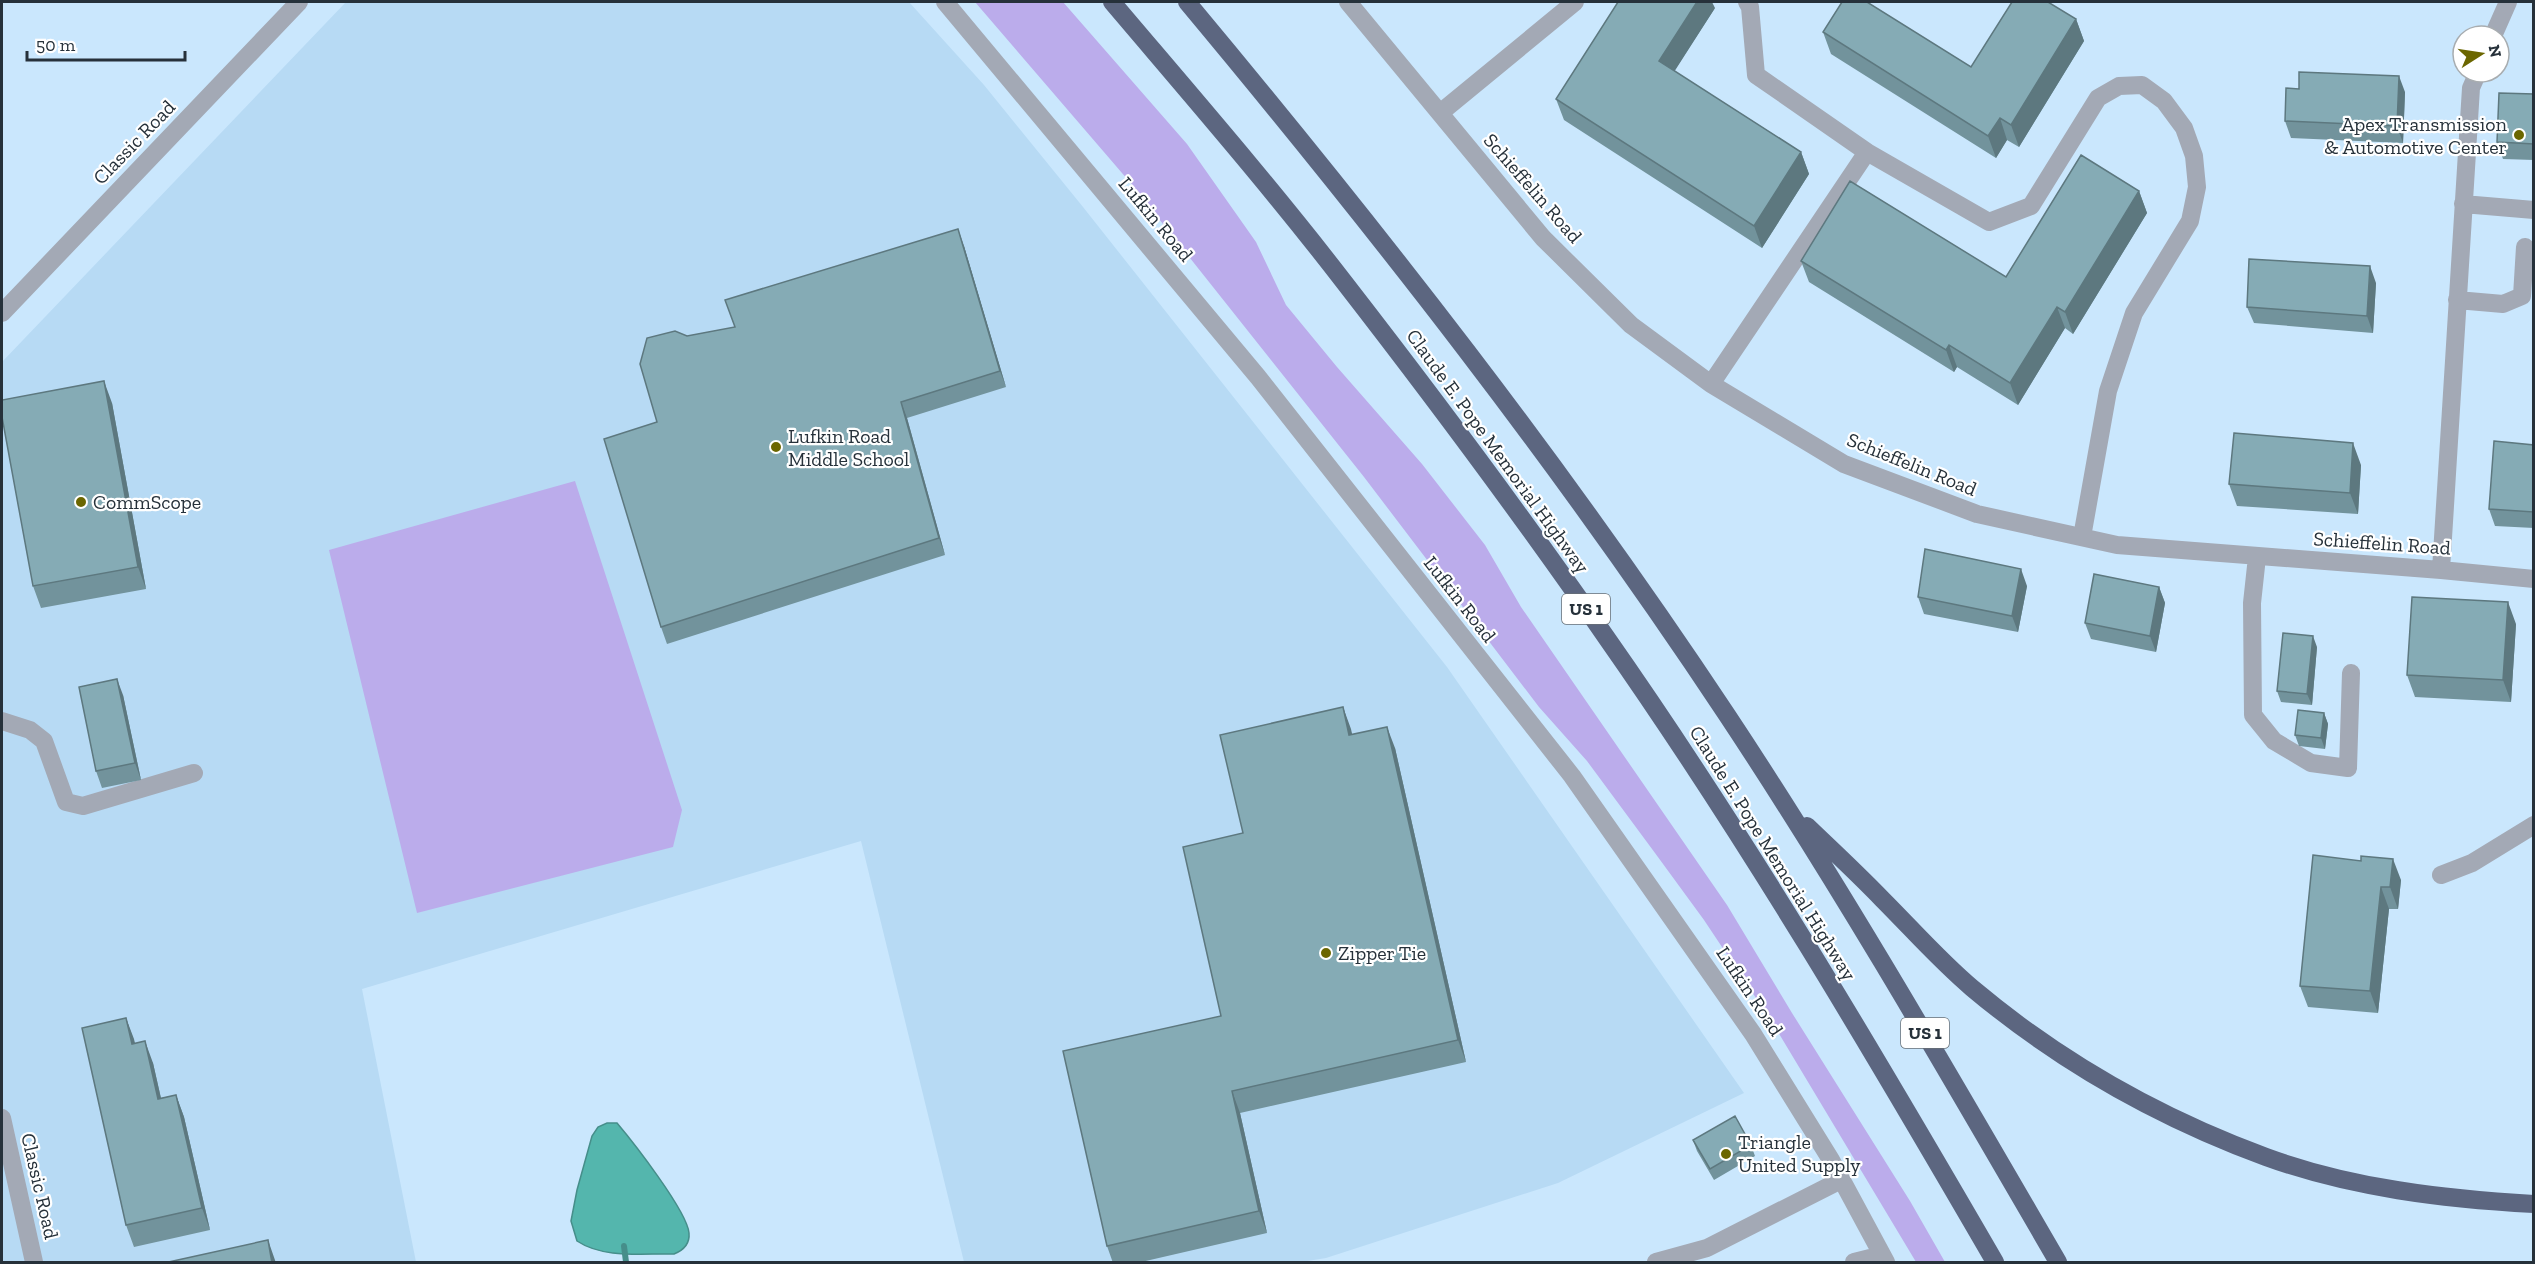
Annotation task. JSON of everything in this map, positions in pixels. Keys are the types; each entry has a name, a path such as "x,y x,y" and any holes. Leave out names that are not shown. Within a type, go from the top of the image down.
{"highway":[{"name":"Claude E. Pope Memorial Highway","path":"1112,2 1343,280 1493,479 1607,638 1754,860 1926,1144 1995,1263"},
{"name":"Claude E. Pope Memorial Highway","path":"1187,2 1314,153 1452,329 1580,503 1725,711 1787,806 1898,987 2058,1263"},
{"path":"1787,806 1972,988 2029,1032 2089,1072 2161,1112 2267,1157 2324,1174 2385,1188 2471,1201 2534,1204"}],"street":[{"name":"Classic Road","path":"2,313 299,2"},
{"name":"Lufkin Road","path":"945,2 1258,377 1572,776 1753,1034 1841,1180 1884,1259"},
{"name":"Schieffelin Road","path":"1348,2 1543,238 1631,325 1711,384 1844,464 1977,514 2117,545 2534,579"},
{"path":"1440,113 1575,2"},
{"path":"1747,2 1750,7 1756,75 1867,152 1989,222 2031,206 2098,98 2119,86 2142,85 2164,101 2184,128 2194,156 2197,187 2190,221 2134,313 2108,391 2082,537"},
{"path":"2498,24 2508,2"},
{"path":"2441,570 2472,84"},
{"path":"1711,384 1867,152"},
{"path":"2463,204 2534,210"},
{"path":"2457,300 2504,304 2522,296 2525,247"},
{"path":"2257,557 2252,603 2253,715 2274,741 2310,763 2348,768 2351,673"},
{"path":"2,721 30,730 44,741 66,802 83,806 195,773"},
{"path":"2441,875 2472,863 2534,825"},
{"name":"Classic Road","path":"2,1118 33,1263"},
{"path":"1656,1263 1707,1248 1841,1180"},
{"path":"1854,1263 1884,1259"}],"shaded area":[{"path":"346,2 909,2 984,85 1083,207 1447,667 1744,1093 1558,1183 1326,1258 1301,1262 964,1262 861,841 362,989 416,1262 2,1262 2,362"},
{"path":"975,2 1063,2 1187,144 1256,242 1286,305 1422,464 1485,545 1521,607 1727,905 1910,1201 1945,1262 1916,1262 1772,1022 1704,920 1587,761 1539,707 1364,477 1128,180"},
{"path":"575,481 682,810 673,847 417,913 329,550"},
{"path":"607,1123 617,1123 679,1209 686,1223 689,1237 686,1246 678,1252 674,1254 611,1253 588,1247 577,1241 571,1221 577,1190 592,1136 598,1127"}],"building":[{"path":"1618,2 1697,2 1659,61 1801,152 1754,226 1556,99"},
{"path":"1842,2 1867,2 1971,67 2012,2 2048,2 2076,19 2011,125 2000,118 1988,136 1823,32"},
{"path":"2299,72 2399,76 2397,126 2285,121 2286,88 2299,89"},
{"path":"2499,93 2534,94 2534,144 2497,142"},
{"path":"2081,155 2139,191 2065,312 2057,307 2010,383 1949,345 1946,350 1801,261 1850,181 2006,277"},
{"name":"Lufkin Road Middle School","path":"958,229 1000,371 901,402 939,538 661,627 604,439 657,422 640,364 647,338 675,331 687,336 735,327 725,300"},
{"path":"2249,259 2370,266 2367,316 2247,307"},
{"path":"104,381 138,567 33,586 2,417 2,400"},
{"path":"2234,433 2353,443 2350,493 2229,484"},
{"path":"2494,441 2534,445 2534,512 2489,509"},
{"path":"1925,549 2021,569 2012,616 1918,597"},
{"path":"2094,574 2159,587 2150,636 2085,623"},
{"path":"2412,597 2508,602 2503,680 2407,675"},
{"path":"2283,633 2313,636 2307,694 2277,691"},
{"path":"117,679 135,763 96,771 79,687"},
{"name":"Zipper Tie","path":"1343,707 1349,735 1387,727 1458,1040 1232,1091 1259,1211 1107,1246 1063,1051 1221,1016 1183,847 1243,833 1220,735"},
{"path":"2298,710 2324,713 2321,738 2295,735"},
{"path":"2313,855 2361,861 2361,856 2393,859 2390,887 2381,887 2370,991 2300,986"},
{"path":"126,1018 132,1044 145,1041 158,1099 176,1095 202,1208 126,1225 82,1028"},
{"name":"Triangle United Supply","path":"1735,1116 1751,1145 1710,1169 1693,1140"},
{"path":"268,1240 272,1263 164,1263"}],"waterway":[{"path":"624,1246 626,1262"}],"place":[{"name":"Apex Transmission & Automotive Center","path":"2519,135"},
{"name":"Lufkin Road Middle School","path":"776,447"},
{"name":"CommScope","path":"81,502"},
{"name":"Zipper Tie","path":"1326,953"},
{"name":"Triangle United Supply","path":"1726,1154"}]}
